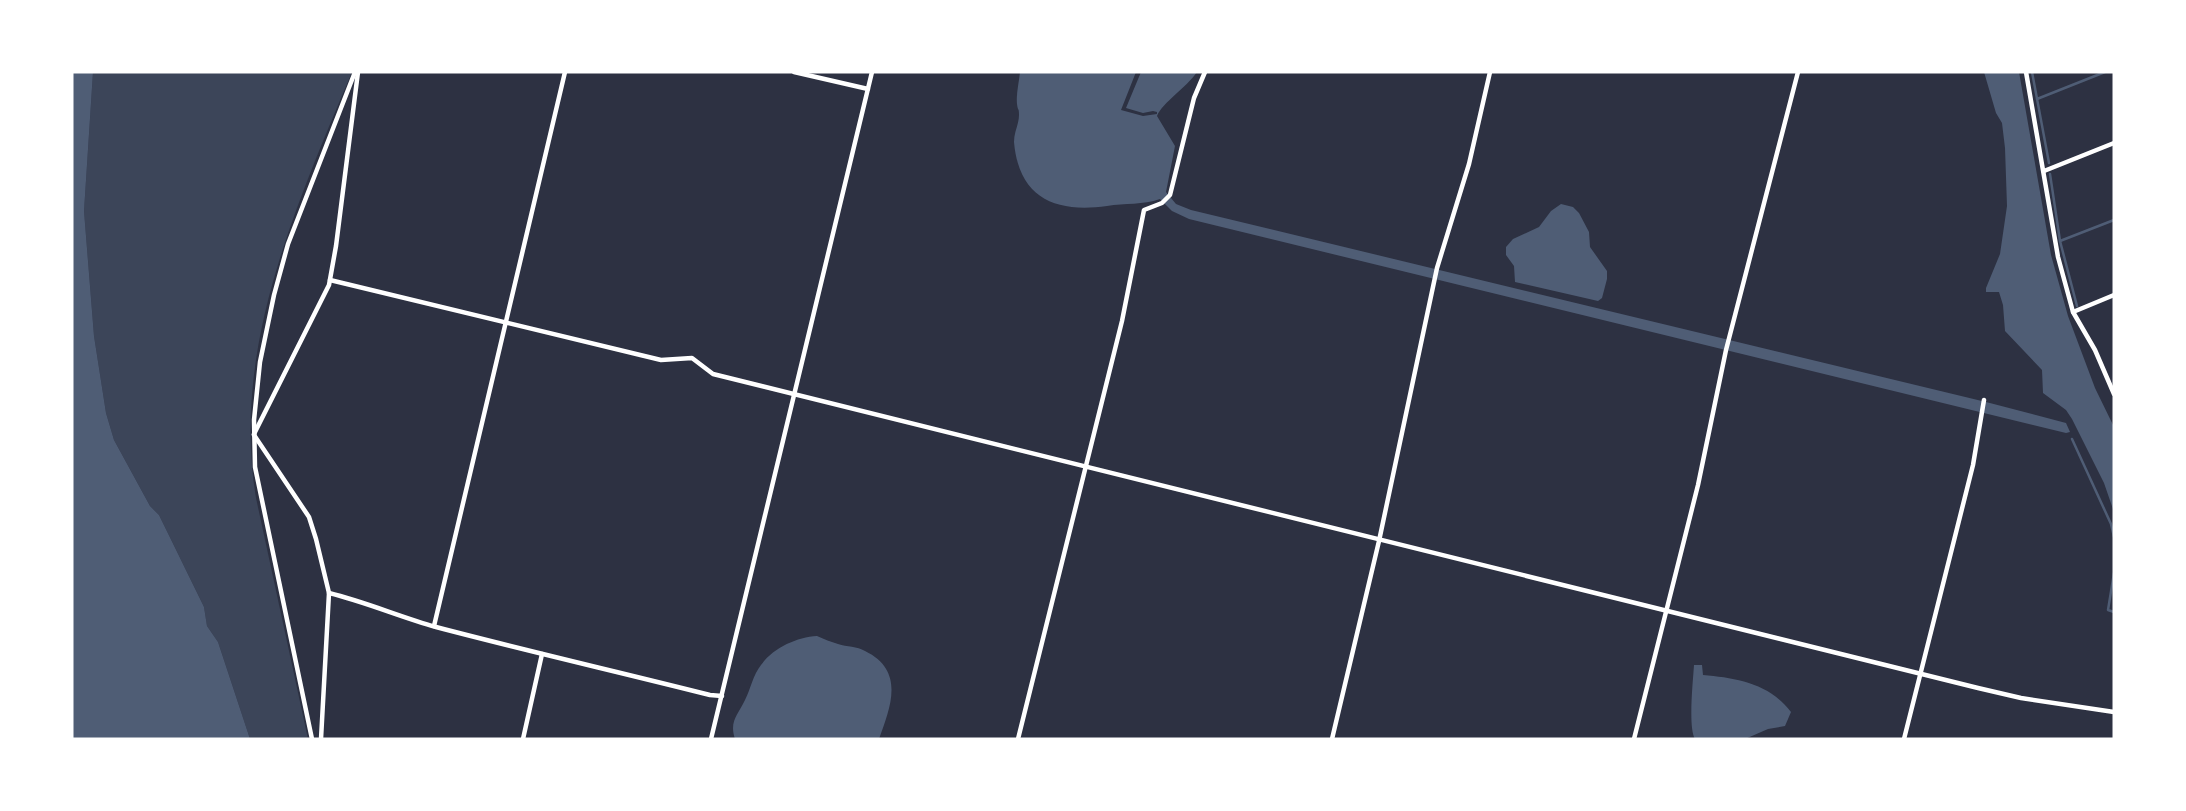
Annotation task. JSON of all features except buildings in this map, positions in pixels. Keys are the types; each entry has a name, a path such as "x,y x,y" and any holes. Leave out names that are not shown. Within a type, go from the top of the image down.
{"street":[{"path":"254,435 330,280 357,72"},
{"path":"312,739 255,467 254,435 260,362 277,282 292,233 357,72"},
{"path":"434,626 565,72"},
{"path":"794,72 868,89"},
{"path":"711,739 872,72"},
{"path":"1018,739 1122,321 1144,210 1162,203 1170,195 1194,97 1205,72"},
{"path":"1332,739 1379,541 1434,279 1469,164 1490,72"},
{"path":"1634,739 1698,485 1726,350 1798,72"},
{"path":"2026,72 2058,257 2073,312 2095,349 2114,394"},
{"path":"2044,171 2114,143"},
{"path":"330,280 661,360 692,358 713,374 1085,468 2021,698 2114,712"},
{"path":"2073,312 2114,295"},
{"path":"2105,374 2114,376"},
{"path":"1904,739 1973,465 1984,401"},
{"path":"254,435 309,517 329,593 321,739"},
{"path":"329,593 362,601 434,626 722,696"},
{"path":"523,739 542,653"}],"shaded area":[{"path":"72,72 93,72 84,211 94,336 106,413 114,440 150,506 159,515 204,607 207,626 218,642 250,739 72,739"},
{"path":"93,72 352,72 290,226 261,333 253,388 251,443 256,498 308,739 250,739 218,642 207,626 204,607 159,515 150,506 114,440 106,413 94,336 84,211"},
{"path":"1020,72 1197,72 1164,105 1157,116 1175,146 1166,192 1176,204 1191,210 1986,402 2066,423 2070,432 1189,219 1172,211 1160,199 1089,208 1056,204 1032,189 1023,177 1017,161 1014,142 1019,118 1017,100"},
{"path":"1984,72 2019,72 2051,255 2068,316 2095,388 2114,427 2114,512 2104,483 2072,419 2066,410 2043,393 2042,370 2005,331 1999,292 1986,292 2000,254 2007,206 2002,123 1996,113"},
{"path":"1561,204 1573,207 1579,213 1589,232 1590,247 1607,271 1602,298 1598,301 1515,282 1514,266 1506,255 1506,247 1513,239 1539,227 1551,211"},
{"path":"817,636 862,649 878,659 886,669 890,679 890,703 879,739 735,739 735,718 761,665 772,653 786,645"},
{"path":"1694,665 1702,665 1703,675 1740,680 1773,694 1791,712 1785,726 1768,729 1745,739 1695,739 1691,715"}],"pier":[{"path":"1136,72 1141,72 1126,108 1143,113 1153,111 1157,114 1143,116 1121,110"}],"waterway":[{"path":"2032,72 2049,163"},
{"path":"2037,99 2105,72"},
{"path":"2050,174 2060,241 2077,306"},
{"path":"2060,241 2114,220"},
{"path":"2072,439 2111,524 2114,537"},
{"path":"2114,573 2108,610 2114,612"}]}
